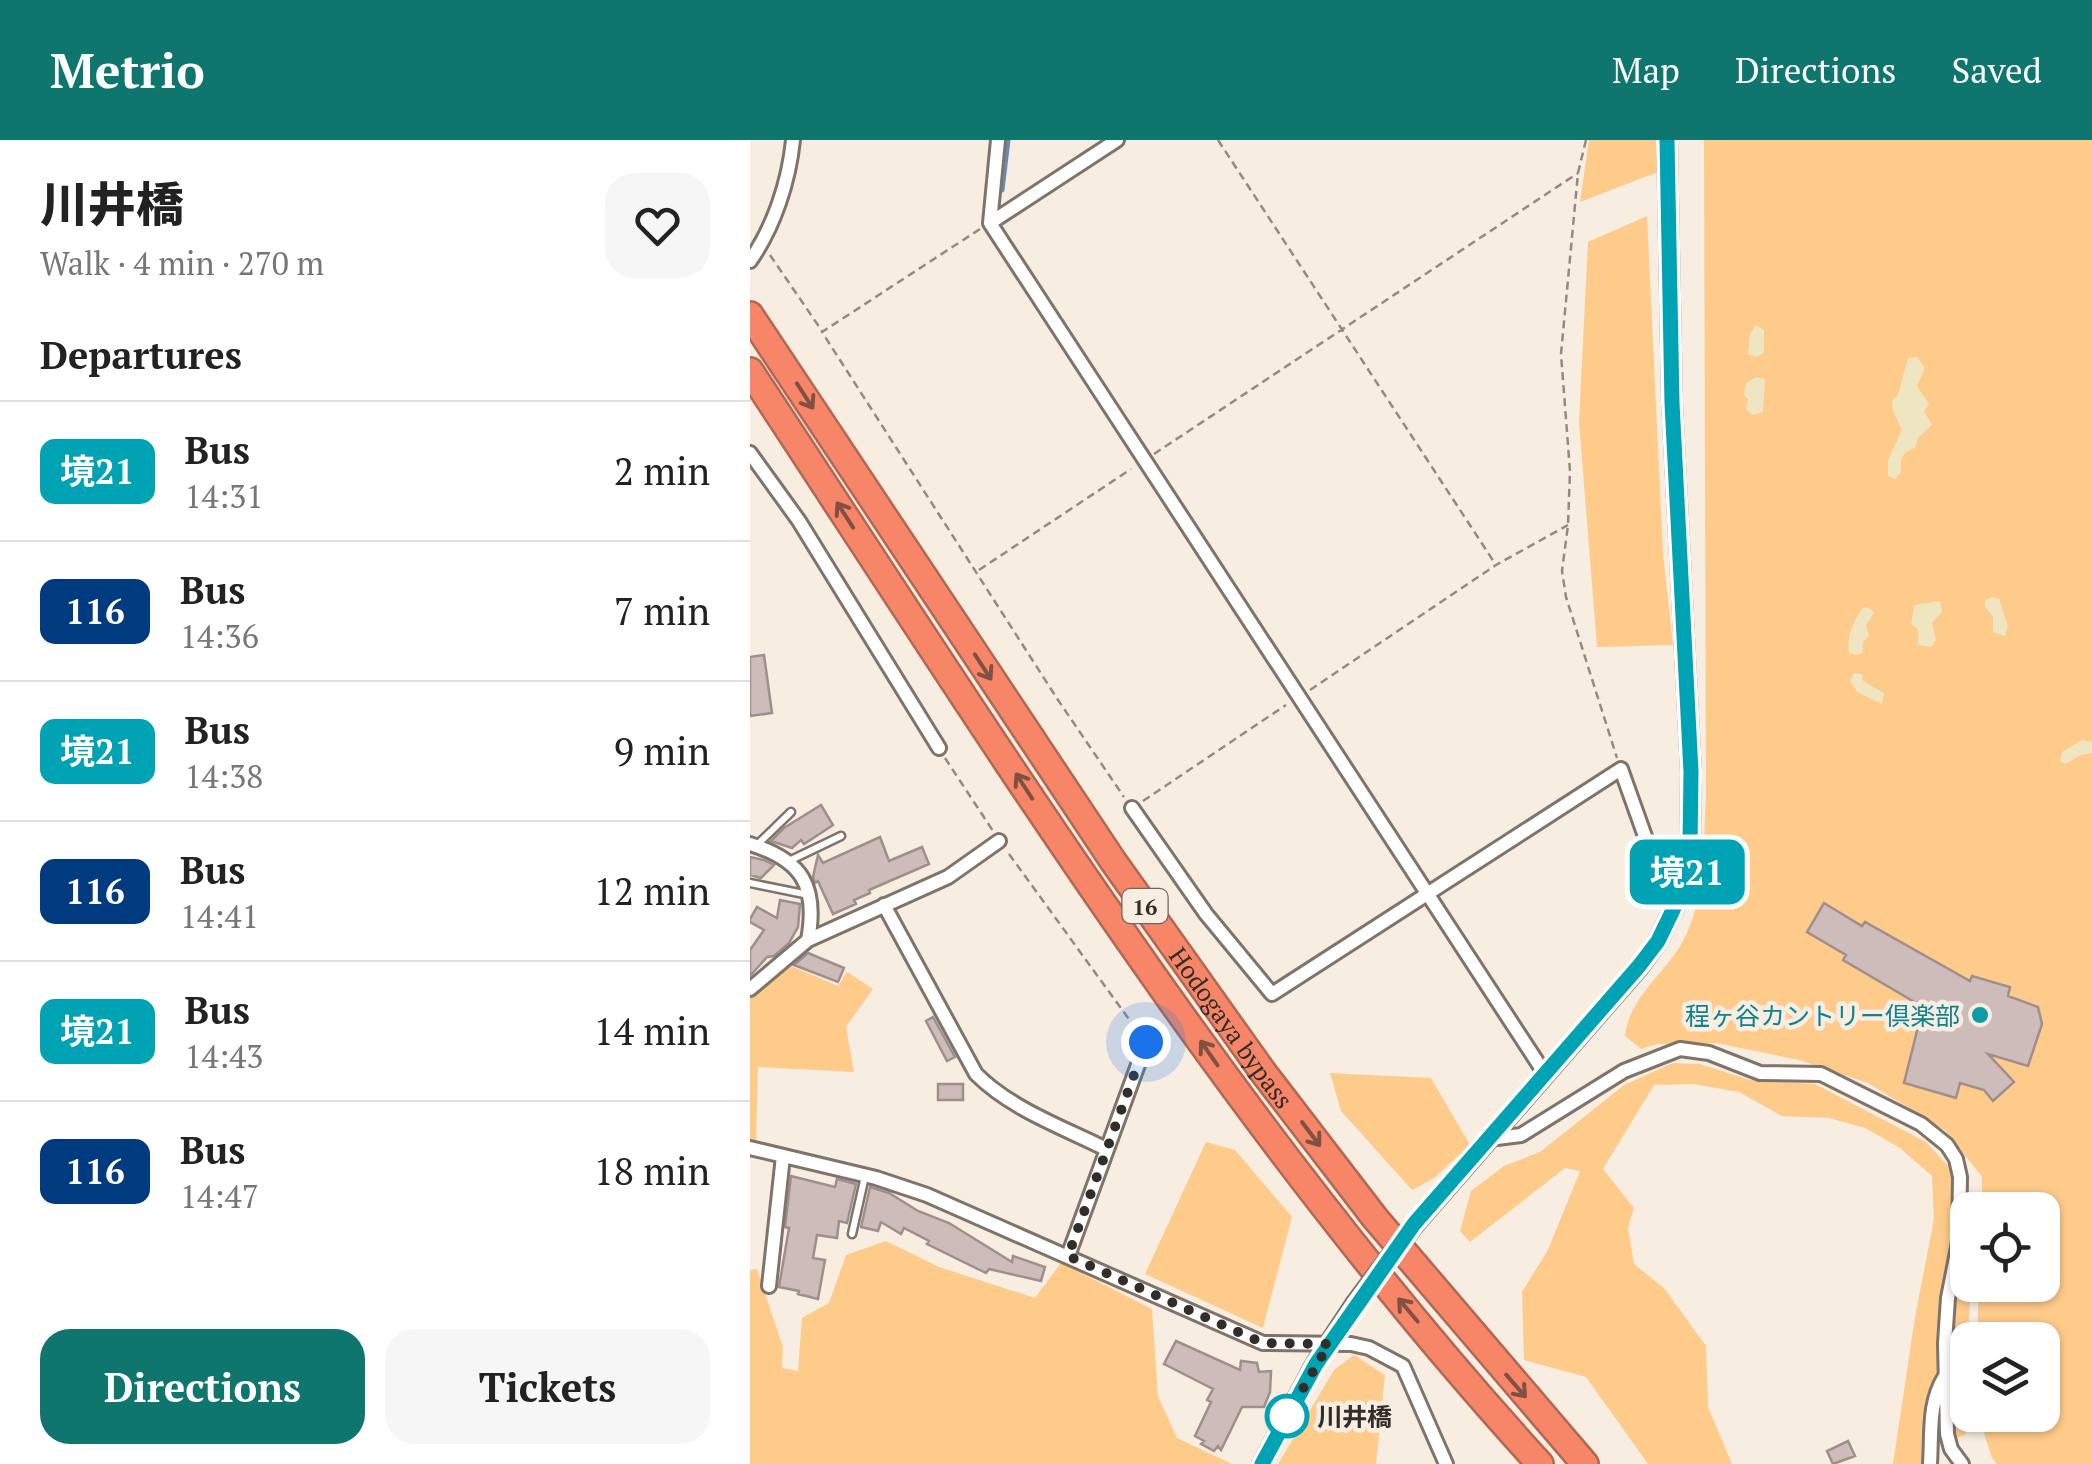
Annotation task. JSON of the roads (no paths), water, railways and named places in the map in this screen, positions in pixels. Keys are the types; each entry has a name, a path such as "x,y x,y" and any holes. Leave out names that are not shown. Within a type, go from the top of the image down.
{"highway":[{"name":"Hodogaya bypass","path":"750,315 1113,861 1264,1072 1375,1218 1584,1464"},
{"name":"Hodogaya bypass","path":"750,371 1083,876 1220,1068 1358,1251 1540,1464"}],"street":[{"path":"750,260 760,245 790,166 792,140"},
{"path":"998,140 990,223 1545,1074"},
{"path":"990,223 1117,140"},
{"path":"1262,1464 1329,1344 1356,1304 1414,1224 1639,966 1658,941 1686,879 1691,772 1672,403 1667,140"},
{"path":"750,453 799,520 939,748"},
{"path":"1132,808 1206,914 1272,994 1620,768 1672,912"},
{"path":"750,989 808,940 948,877 999,840"},
{"path":"753,845 791,860 810,895 812,918 808,940"},
{"path":"884,905 976,1074 1010,1102 1106,1149"},
{"path":"1068,1256 1146,1042"},
{"path":"1489,1139 1521,1135 1624,1071 1680,1049 1709,1052 1760,1072 1821,1074 1938,1135 1956,1159 1960,1177 1945,1376 1947,1434 1951,1449 1962,1464"},
{"path":"750,1148 866,1175 927,1195 1263,1343 1369,1348 1403,1366 1446,1464"},
{"path":"770,1286 783,1156"},
{"path":"1930,1464 1932,1408 1936,1390 1945,1376"}],"lane":[{"path":"753,845 791,812"},
{"path":"791,860 841,836"},
{"path":"750,883 810,895"},
{"path":"852,1234 866,1175"}],"waterway":[{"path":"1002,190 1008,140"}],"place":[{"name":"程ヶ谷カントリー倶楽部","path":"1980,1015"},
{"name":"川井橋","path":"1287,1416"}]}
